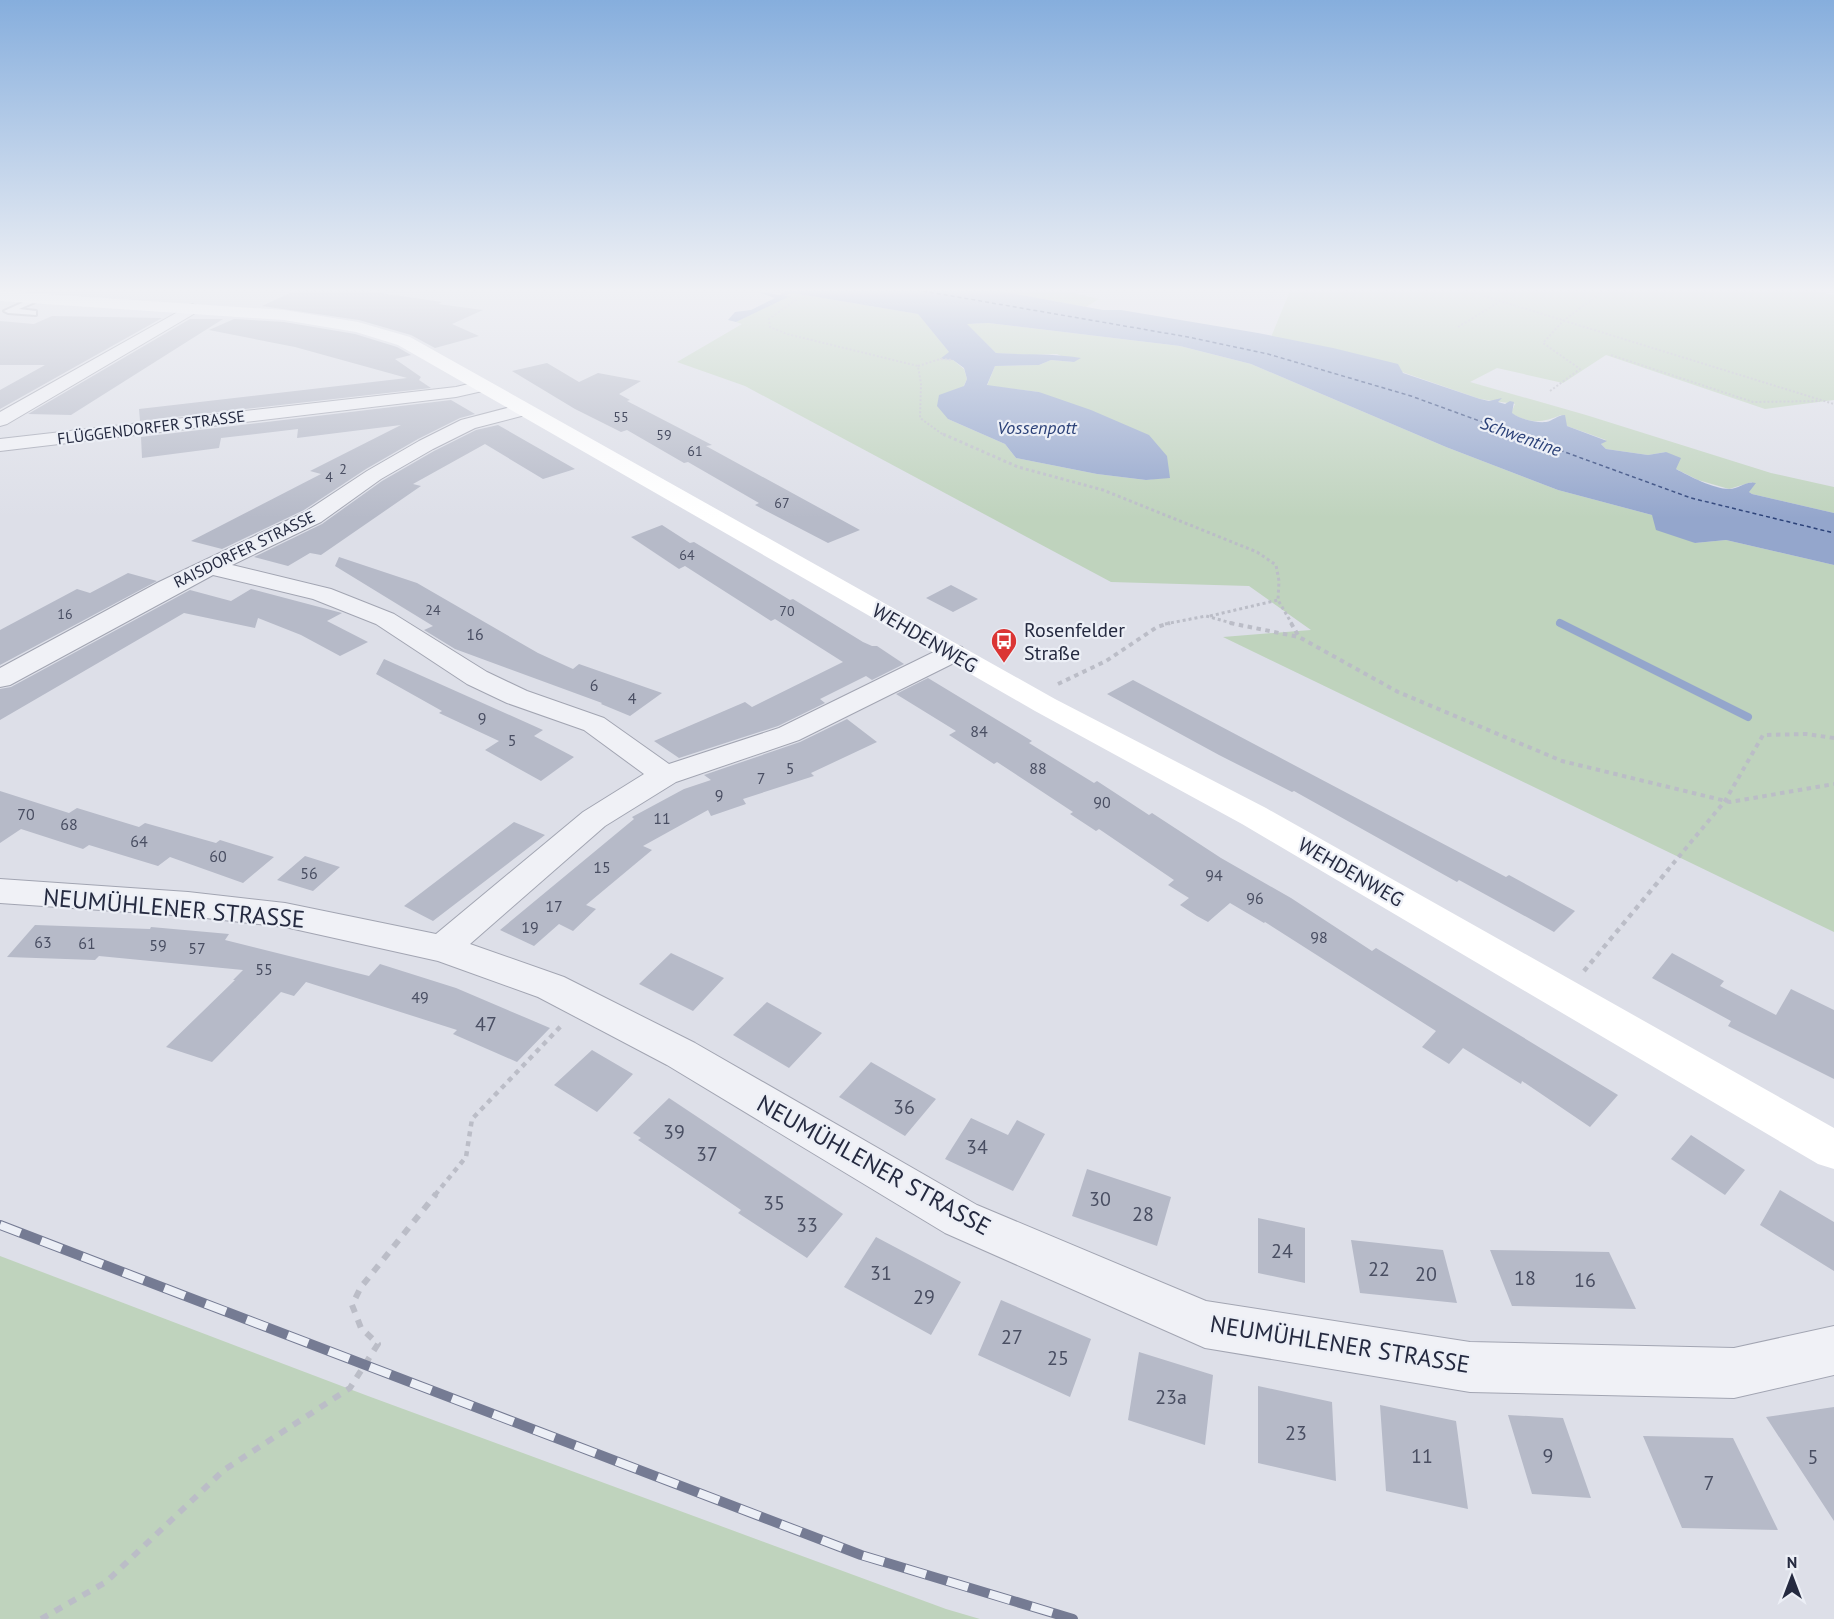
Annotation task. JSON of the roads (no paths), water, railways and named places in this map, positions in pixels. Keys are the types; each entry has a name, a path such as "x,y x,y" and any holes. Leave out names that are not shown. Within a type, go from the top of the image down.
{"main road":[{"name":"WEHDENWEG","path":"450,367 522,410 1045,705 1254,816 1834,1150"}],"street":[{"path":"0,420 92,367"},
{"name":"FLÜGGENDORFER STRASSE","path":"0,445 456,392 481,386"},
{"name":"RAISDORFER STRASSE","path":"0,679 168,587 313,517 374,475 426,445 468,424 522,410"},
{"path":"211,567 322,594 385,619 477,678 517,697 594,724 665,775"},
{"path":"444,949 470,923 594,819 665,775 789,734 953,653"},
{"name":"NEUMÜHLENER STRASSE","path":"0,891 188,904 285,915 444,949 551,987 681,1054 961,1219 1205,1324 1470,1367 1734,1373 1834,1350"}],"water":[{"name":"Vossenpott","path":"962,367 995,367 987,385 1039,392 1091,410 1149,435 1167,456 1170,478 1146,480 1097,474 1016,458 1005,444 948,419 937,406 939,395 964,386 967,379"},
{"name":"Schwentine","path":"1257,367 1399,367 1403,373 1480,399 1489,401 1502,398 1498,402 1505,404 1510,401 1514,402 1512,413 1528,420 1546,422 1565,415 1567,426 1607,441 1601,444 1606,449 1648,455 1666,452 1681,458 1676,469 1709,485 1729,489 1756,483 1749,492 1752,494 1834,513 1834,565 1726,540 1695,543 1656,530 1652,515 1558,490 1446,447"}],"waterway":[{"path":"1560,623 1748,717"}],"railway":[{"path":"0,1225 861,1555 1073,1619"}],"place":[{"name":"Rosenfelder Straße","path":"1004,664"}]}
